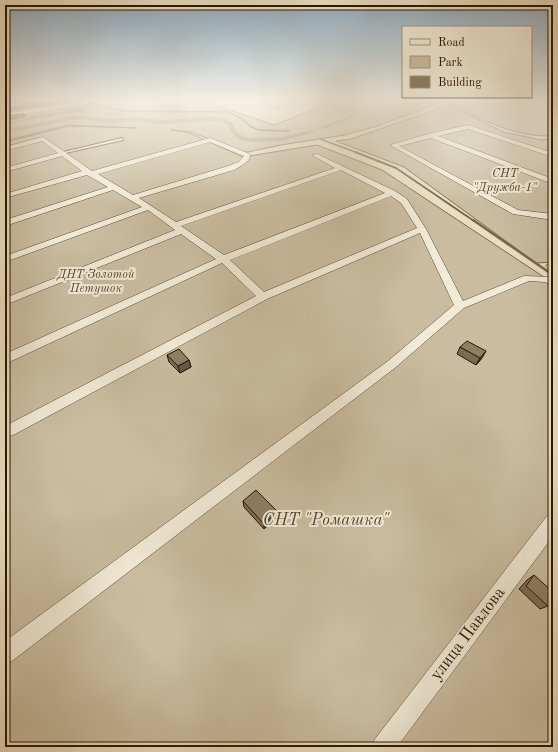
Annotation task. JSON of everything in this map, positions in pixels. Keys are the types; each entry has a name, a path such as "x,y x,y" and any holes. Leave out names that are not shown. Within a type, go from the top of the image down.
{"street":[{"path":"5,142 36,135"},
{"path":"36,135 89,173 149,207 223,259 263,297"},
{"path":"430,135 553,182"},
{"path":"430,135 393,145 516,212 553,217"},
{"path":"493,135 553,155"},
{"path":"5,149 42,140"},
{"path":"5,196 210,140 248,155 247,159 241,164 231,168 133,197"},
{"path":"5,170 62,154"},
{"path":"315,154 392,193 404,201 422,229 460,306"},
{"path":"5,302 179,228 341,168"},
{"path":"5,223 114,187"},
{"path":"5,359 223,259 392,193"},
{"path":"5,259 149,207"},
{"path":"7,428 263,297 422,229"},
{"path":"5,654 392,364 460,306 528,278 548,279 553,282"},
{"name":"улица Павлова","path":"383,747 553,522"}],"lane":[{"path":"62,154 122,139"}],"green space":[{"name":"СНТ \"Ромашка\"","path":"5,135 28,135 5,141"},
{"name":"СНТ \"Ромашка\"","path":"33,135 194,135 243,157 317,145 382,170 553,283 553,747 5,747 5,142"},
{"name":"СНТ \"Ромашка\"","path":"199,135 344,135 248,152 243,152"},
{"name":"СНТ \"Дружба-1\"","path":"362,135 518,135 541,140 553,139 553,262 536,263 404,167 336,141 351,139"},
{"path":"532,135 553,135 553,136"}],"building":[{"path":"467,341 486,351 480,358 460,347"},
{"path":"179,349 189,360 178,366 167,355"},
{"path":"256,490 277,511 264,524 243,501"},
{"path":"534,575 553,592 553,599 548,606 526,586"}],"waterway":[{"path":"237,135 242,139 253,140 282,139 299,135"},
{"path":"320,139 358,153"},
{"path":"355,152 396,168 474,221"},
{"path":"473,220 553,275"}],"park label":[{"name":"ДНТ Золотой Петушок","path":"96,282"}]}
